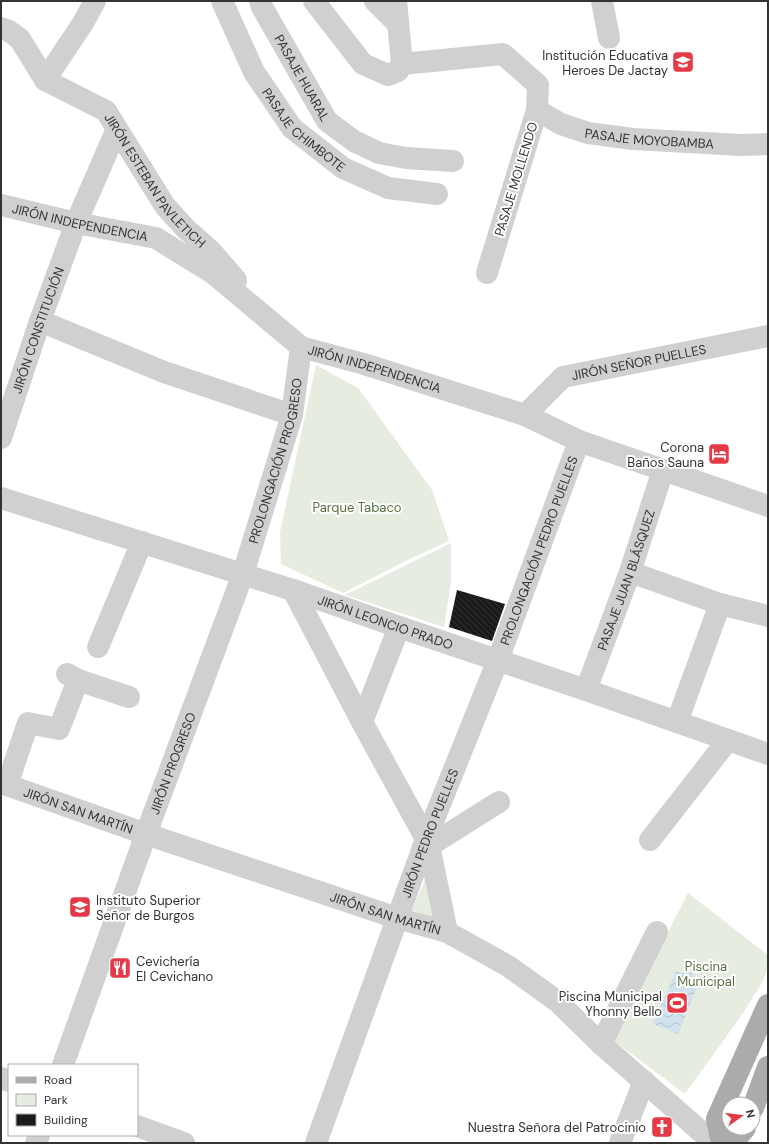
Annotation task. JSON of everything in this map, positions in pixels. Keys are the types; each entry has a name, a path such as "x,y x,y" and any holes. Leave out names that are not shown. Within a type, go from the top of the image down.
{"main road":[{"path":"722,1143 717,1119 768,1005"},
{"path":"757,1096 768,1067"}],"street":[{"path":"1,28 9,31 20,39 46,80 83,23 95,1"},
{"name":"PASAJE CHIMBOTE","path":"222,1 254,72 292,128 343,168 388,188 437,194"},
{"name":"PASAJE HUARAL","path":"260,1 327,121 354,141 379,153 406,158 453,161"},
{"path":"314,1 363,64 388,75 398,72 402,64 396,1"},
{"path":"375,1 398,24"},
{"path":"602,1 609,38"},
{"name":"PASAJE MOLLENDO","path":"402,64 503,54 538,85 537,110 487,273"},
{"name":"JIRÓN ESTEBAN PAVLETICH","path":"46,80 106,111 165,206 186,229 210,250 266,316"},
{"name":"PASAJE MOYOBAMBA","path":"537,110 560,124 588,133 640,139 741,145 768,144"},
{"name":"JIRÓN CONSTITUCIÓN","path":"3,426 76,223 117,129"},
{"name":"JIRÓN INDEPENDENCIA","path":"1,205 76,223 156,238 214,274 266,316 301,347 364,364 525,415 579,441 768,506"},
{"path":"40,321 164,372 292,416"},
{"name":"JIRÓN SEÑOR PUELLES","path":"525,415 563,377 768,336"},
{"name":"PROLONGACIÓN PROGRESO","path":"243,574 292,416 301,347"},
{"name":"PROLONGACIÓN PEDRO PUELLES","path":"498,660 579,441"},
{"name":"PASAJE JUAN BLÁSQUEZ","path":"586,690 630,572 663,470"},
{"name":"JIRÓN LEONCIO PRADO","path":"1,498 293,590 398,628 498,660 768,754"},
{"path":"98,647 142,542"},
{"path":"630,572 720,604 768,616"},
{"name":"JIRÓN PROGRESO","path":"63,1064 146,834 243,574"},
{"path":"293,590 427,842 447,932"},
{"path":"677,722 720,604"},
{"path":"362,722 398,628"},
{"name":"JIRÓN PEDRO PUELLES","path":"316,1143 397,918 498,660"},
{"path":"4,784 28,723 58,729 72,677 129,696"},
{"path":"650,840 728,740"},
{"name":"JIRÓN SAN MARTÍN","path":"4,784 146,834 397,918 447,932 508,966 557,1000 601,1044 714,1143"},
{"path":"427,842 499,802"},
{"path":"601,1044 657,932"},
{"path":"620,1143 644,1081"},
{"path":"138,1126 184,1143"}],"green space":[{"name":"Parque Tabaco","path":"316,365 358,388 432,490 449,541 343,593 281,564 280,532"},
{"path":"451,543 451,583 444,627 345,595"},
{"path":"425,880 433,918 412,910"},
{"name":"Piscina Municipal","path":"688,893 768,955 768,968 762,983 741,1016 685,1094 613,1040"}],"water":[{"name":"Piscina Municipal Yhonny Bello","path":"676,971 692,972 695,977 694,979 699,983 678,1034 653,1024"}],"building":[{"path":"457,590 505,604 492,641 449,627"}],"place":[{"name":"Institución Educativa Heroes De Jactay","path":"683,62"},
{"name":"Corona Baños Sauna","path":"719,454"},
{"name":"Instituto Superior Señor de Burgos","path":"80,907"},
{"name":"Cevichería El Cevichano","path":"120,968"},
{"name":"Piscina Municipal Yhonny Bello","path":"677,1003"},
{"name":"Nuestra Señora del Patrocinio","path":"662,1127"}]}
